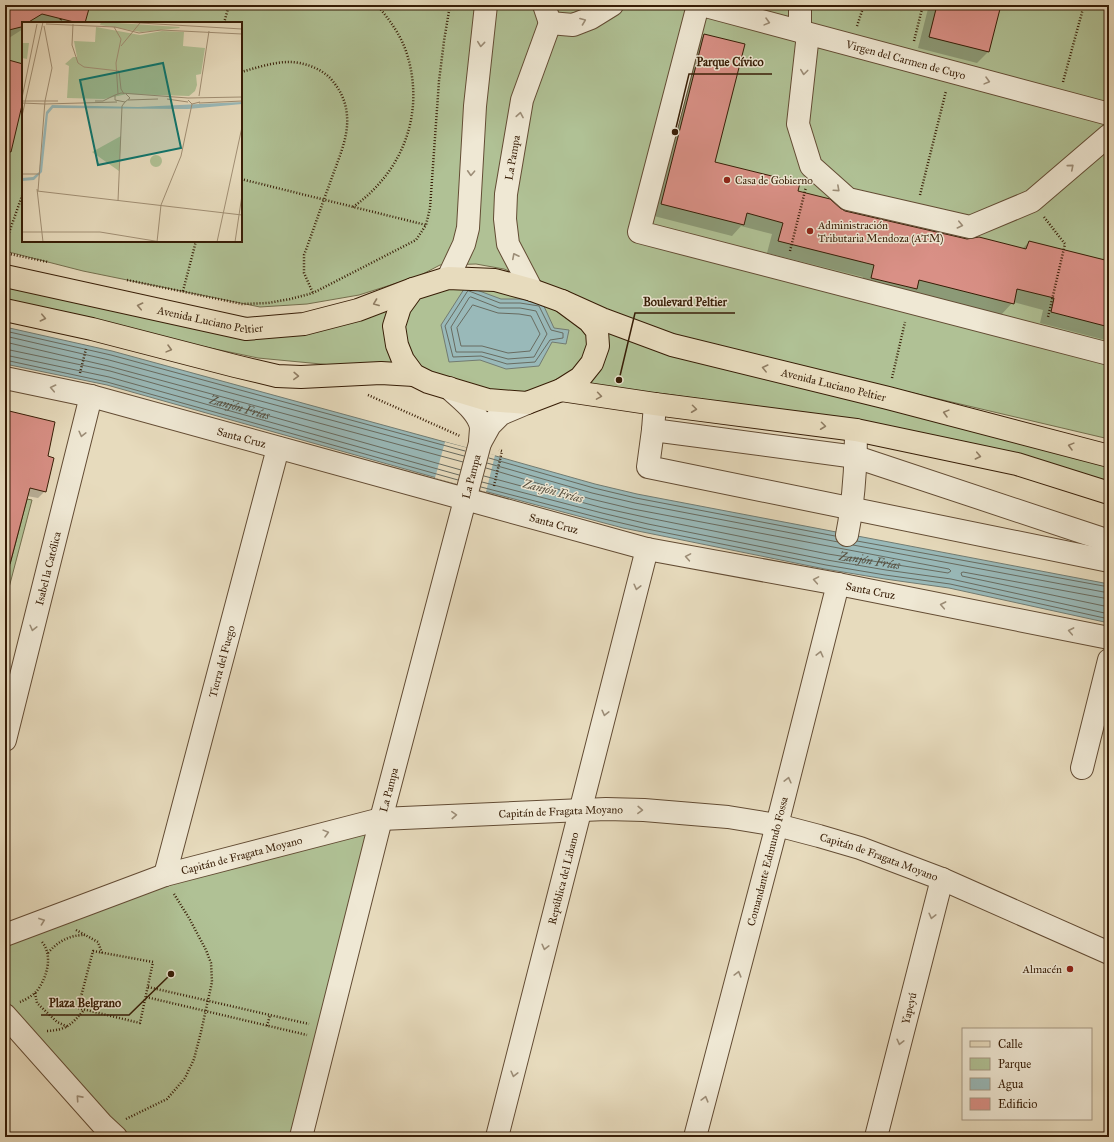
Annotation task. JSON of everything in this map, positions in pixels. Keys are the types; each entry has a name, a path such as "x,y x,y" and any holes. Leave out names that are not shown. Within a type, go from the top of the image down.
{"main road":[{"name":"Avenida Luciano Peltier","path":"5,276 246,329 304,324 358,310 413,289 448,278 495,280 532,290 602,319 672,345 888,398 1109,456"},
{"path":"413,289 400,308 394,326 397,345 403,360 414,375"},
{"path":"5,310 92,329 277,376 301,377 381,373 414,375 428,382 488,400 527,403 560,390 580,378 592,362 598,346 597,331 589,320 562,302"},
{"path":"560,390 856,430 1017,464 1109,493"}],"street":[{"path":"448,278 464,244 468,228 474,106 486,5"},
{"path":"547,14 573,25 591,18 612,5"},
{"path":"698,5 639,232 1109,354"},
{"name":"Virgen del Carmen de Cuyo","path":"702,5 727,8 804,32 1109,114"},
{"path":"800,5 804,32 798,124 811,166 848,199 970,227 1032,201 1109,134"},
{"name":"La Pampa","path":"532,290 508,244 505,218 506,194 522,100 547,14"},
{"name":"Santa Cruz","path":"5,378 91,396 278,448 467,494 647,549 838,584 1109,638"},
{"name":"La Pampa","path":"301,1137 381,819 479,447 481,428 479,420 469,406 449,388"},
{"name":"Isabel la Católica","path":"5,740 91,396"},
{"name":"La Pampa","path":"479,447 490,425 501,414 527,403"},
{"path":"655,404 648,467 1109,561"},
{"path":"653,430 856,457 1109,541"},
{"path":"847,535 852,509 856,457 856,430"},
{"name":"Tierra del Fuego","path":"169,883 278,448"},
{"name":"República del Libano","path":"498,1137 647,549"},
{"name":"Comandante Edmundo Fossa","path":"695,1137 777,825 838,584"},
{"path":"1082,768 1109,660"},
{"name":"Capitán de Fragata Moyano","path":"5,935 169,883 381,819 580,809 644,810 728,817 777,825 860,848 942,879 1109,953"},
{"name":"Yapeyú","path":"876,1137 942,879"},
{"path":"11,1009 109,1130"}],"path":[{"path":"224,22 229,5"},
{"path":"353,207 378,186 390,172 399,156 411,122 413,104 411,74 406,50 398,34 377,5"},
{"path":"125,279 242,304 268,303 313,293 416,240 426,225 429,217 432,196 439,81 450,5"},
{"path":"916,33 923,5"},
{"path":"1058,100 1084,5"},
{"path":"242,72 278,63 299,63 319,70 327,75 336,84 342,94 346,106 347,118 342,147 304,255 304,273 313,293"},
{"path":"916,215 950,71"},
{"path":"785,270 811,166"},
{"path":"242,179 426,225"},
{"path":"5,244 22,196"},
{"path":"1032,201 1065,244 1043,337"},
{"path":"183,291 196,242"},
{"path":"5,252 50,263"},
{"path":"888,398 909,302"},
{"path":"78,379 87,345"},
{"path":"494,486 502,451"},
{"path":"109,1130 167,1099 184,1078 194,1059 212,982 211,963 206,950 169,883"},
{"path":"73,929 86,934 98,942 102,953"},
{"path":"48,953 69,937 86,934"},
{"path":"11,1009 35,993 44,978 48,962 48,953 40,940"},
{"path":"93,951 102,953 153,962 140,1023 78,1008 93,951"},
{"path":"148,987 313,1025"},
{"path":"35,993 37,1003 57,1022 68,1028"},
{"path":"146,998 310,1036"},
{"path":"40,1031 56,1031 68,1028 85,1010"},
{"path":"267,1026 270,1015"}],"green space":[{"path":"5,5 1109,5 1109,439 679,338 504,269 476,264 440,265 419,276 359,295 307,304 260,307 83,271 5,251"},
{"path":"5,280 247,334 423,291 494,284 1109,461 1109,489 888,426 666,394 560,387 528,400 416,373 258,358 5,305"},
{"path":"27,499 32,500 6,599 5,584"},
{"path":"375,826 297,1137 121,1137 5,1008 5,940 167,880"}],"water":[{"path":"466,286 501,299 521,299 542,302 554,328 569,330 566,344 552,342 539,366 506,369 480,360 449,362 441,325"},
{"name":"Zanjón Frías","path":"5,327 112,351 595,484 637,494 1109,584 1109,623 949,588 825,569 623,528 469,487 107,385 5,364"}],"pier":[{"path":"445,442 495,455 486,492 435,478"}],"building":[{"path":"5,5 90,5 85,22 74,22 42,14 29,22 22,22 21,27 5,31"},
{"path":"937,5 1001,5 989,52 929,37"},
{"name":"Casa de Gobierno","path":"704,34 745,44 715,162 800,183 798,191 830,199 845,211 967,239 979,237 1026,249 1029,241 1109,261 1109,327 1051,312 1054,298 1017,289 1014,304 919,280 917,289 871,278 874,265 778,241 783,223 747,213 744,225 661,204"},
{"path":"5,59 22,64 22,105 11,152 5,151"},
{"path":"5,410 55,422 48,456 54,458 46,492 30,488 10,564 5,563"}],"place":[{"name":"Parque Cívico","path":"675,132"},
{"name":"Casa de Gobierno","path":"727,180"},
{"name":"Administración Tributaria Mendoza (ATM)","path":"810,231"},
{"name":"Boulevard Peltier","path":"619,380"},
{"name":"Almacén","path":"1070,969"},
{"name":"Plaza Belgrano","path":"171,974"}]}
